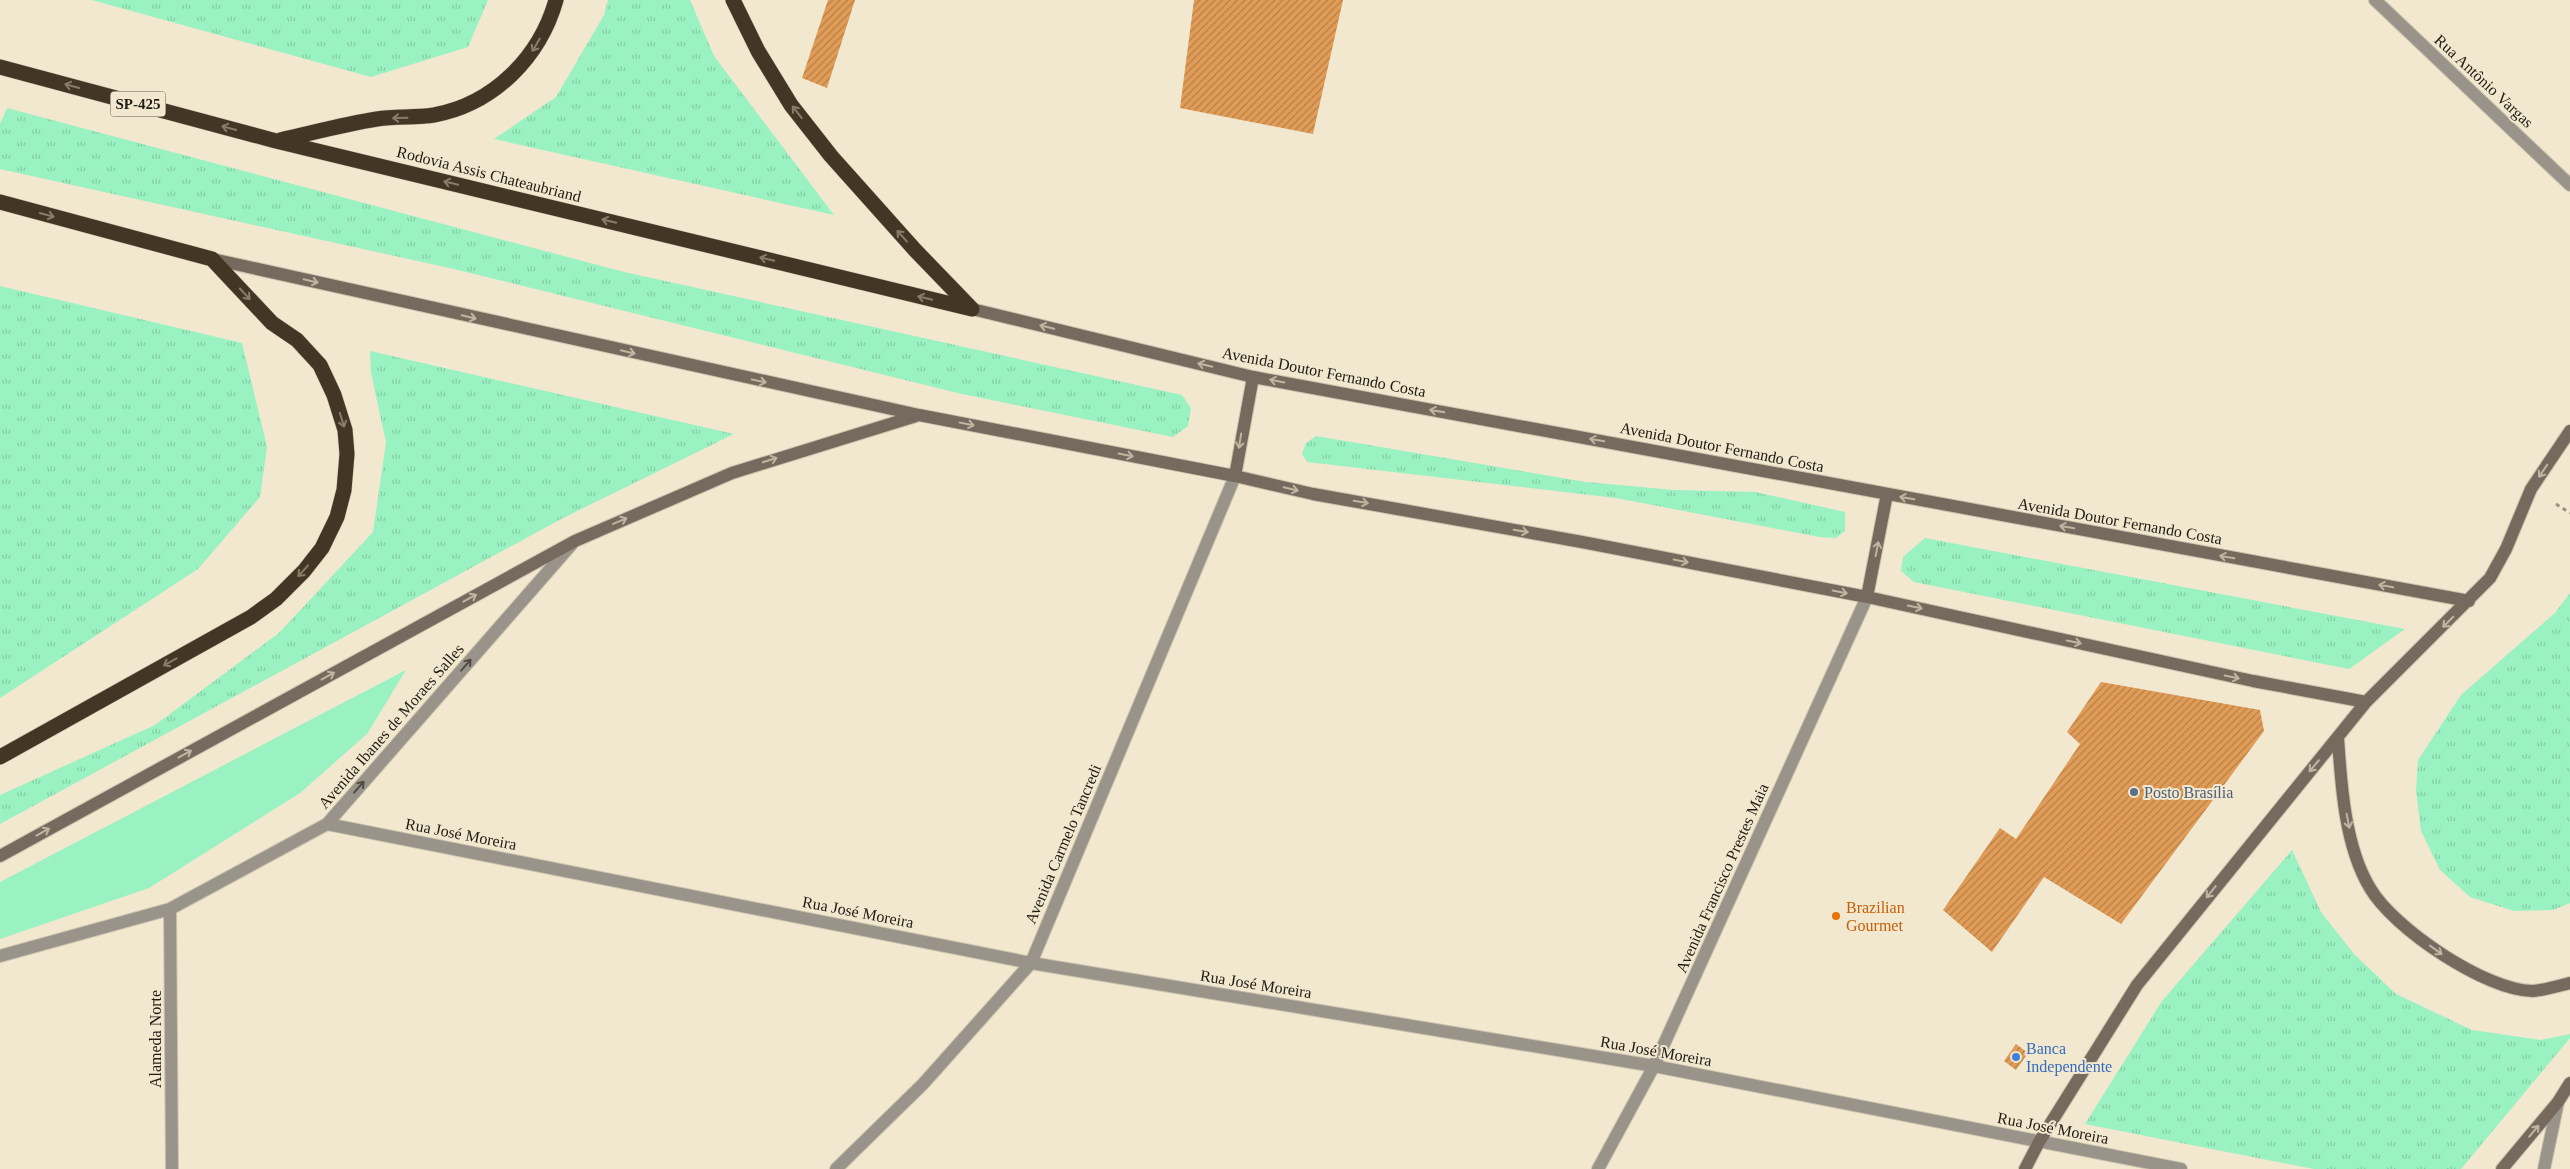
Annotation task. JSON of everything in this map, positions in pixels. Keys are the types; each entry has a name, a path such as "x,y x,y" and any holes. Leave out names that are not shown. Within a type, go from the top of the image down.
{"highway":[{"path":"276,141 378,119 436,114 485,96 508,79 530,55 542,35 556,0"},
{"path":"733,0 758,51 791,105 837,163 915,250 972,309"},
{"name":"Rodovia Assis Chateaubriand","path":"0,67 276,141 972,309"},
{"path":"0,202 212,259 272,322 297,340 320,365 334,395 342,421 347,454 344,490 337,517 322,548 304,571 276,598 251,617 0,756"}],"main road":[{"path":"212,259 919,415 1235,476 1313,494 1582,542 1867,597 2243,679 2366,702"},
{"name":"Avenida Doutor Fernando Costa","path":"972,309 1253,376 2469,601"},
{"path":"1235,476 1253,376"},
{"name":"Avenida Ibanes de Moraes Salles","path":"0,856 575,541 732,473 919,415"},
{"path":"2025,1169 2039,1142 2136,985 2366,702 2490,578 2506,549 2531,488 2570,431"},
{"path":"1867,597 1888,494"},
{"path":"2338,738 2341,784 2355,853 2370,889 2394,916 2458,966 2494,982 2532,991 2570,983"},
{"path":"2502,1169 2558,1102 2570,1084"}],"street":[{"name":"Rua Antônio Vargas","path":"2375,0 2570,185"},
{"name":"Avenida Carmelo Tancredi","path":"836,1169 923,1084 1031,963 1235,476"},
{"name":"Avenida Ibanes de Moraes Salles","path":"0,956 170,909 327,824 575,541"},
{"name":"Avenida Francisco Prestes Maia","path":"1598,1169 1654,1066 1867,597"},
{"name":"Rua José Moreira","path":"327,824 1031,963 1654,1066 2181,1169"},
{"name":"Alameda Norte","path":"170,909 172,1169"},
{"path":"2544,1169 2558,1102"}],"green space":[{"path":"92,0 488,0 468,47 371,77"},
{"path":"608,0 690,0 714,56 834,215 494,139 556,97 604,15"},
{"path":"7,108 624,272 1182,395 1191,408 1188,426 1173,437 962,394 454,269 0,169 0,124"},
{"path":"0,286 242,343 267,447 260,497 198,569 0,698"},
{"path":"370,351 734,434 563,518 0,824 0,795 155,725 279,633 373,532 386,442 371,373"},
{"path":"1316,436 1586,482 1674,490 1755,492 1845,512 1845,531 1836,538 1819,537 1616,498 1307,462 1302,454 1306,443"},
{"path":"1925,538 2405,629 2349,669 1914,582 1901,571 1903,557"},
{"path":"2570,593 2570,903 2553,910 2514,911 2470,897 2440,870 2421,831 2416,791 2418,760 2461,695 2555,613"},
{"path":"406,670 367,734 300,793 149,888 0,939 0,882"},
{"path":"2292,850 2321,912 2354,954 2396,994 2472,1030 2541,1040 2570,1034 2570,1038 2461,1169 2314,1169 2085,1124 2162,1001"}],"building":[{"path":"828,0 855,0 827,88 802,78"},
{"path":"1194,0 1343,0 1313,134 1180,108"},
{"name":"Posto Brasília","path":"2101,682 2260,710 2264,731 2121,924 2044,877 1992,952 1943,910 2000,828 2016,839 2080,744 2067,732"},
{"name":"Banca Independente","path":"2016,1044 2028,1053 2016,1070 2004,1061"}],"place":[{"name":"Posto Brasília","path":"2134,792"},
{"name":"Brazilian Gourmet","path":"1836,916"},
{"name":"Banca Independente","path":"2016,1057"}]}
